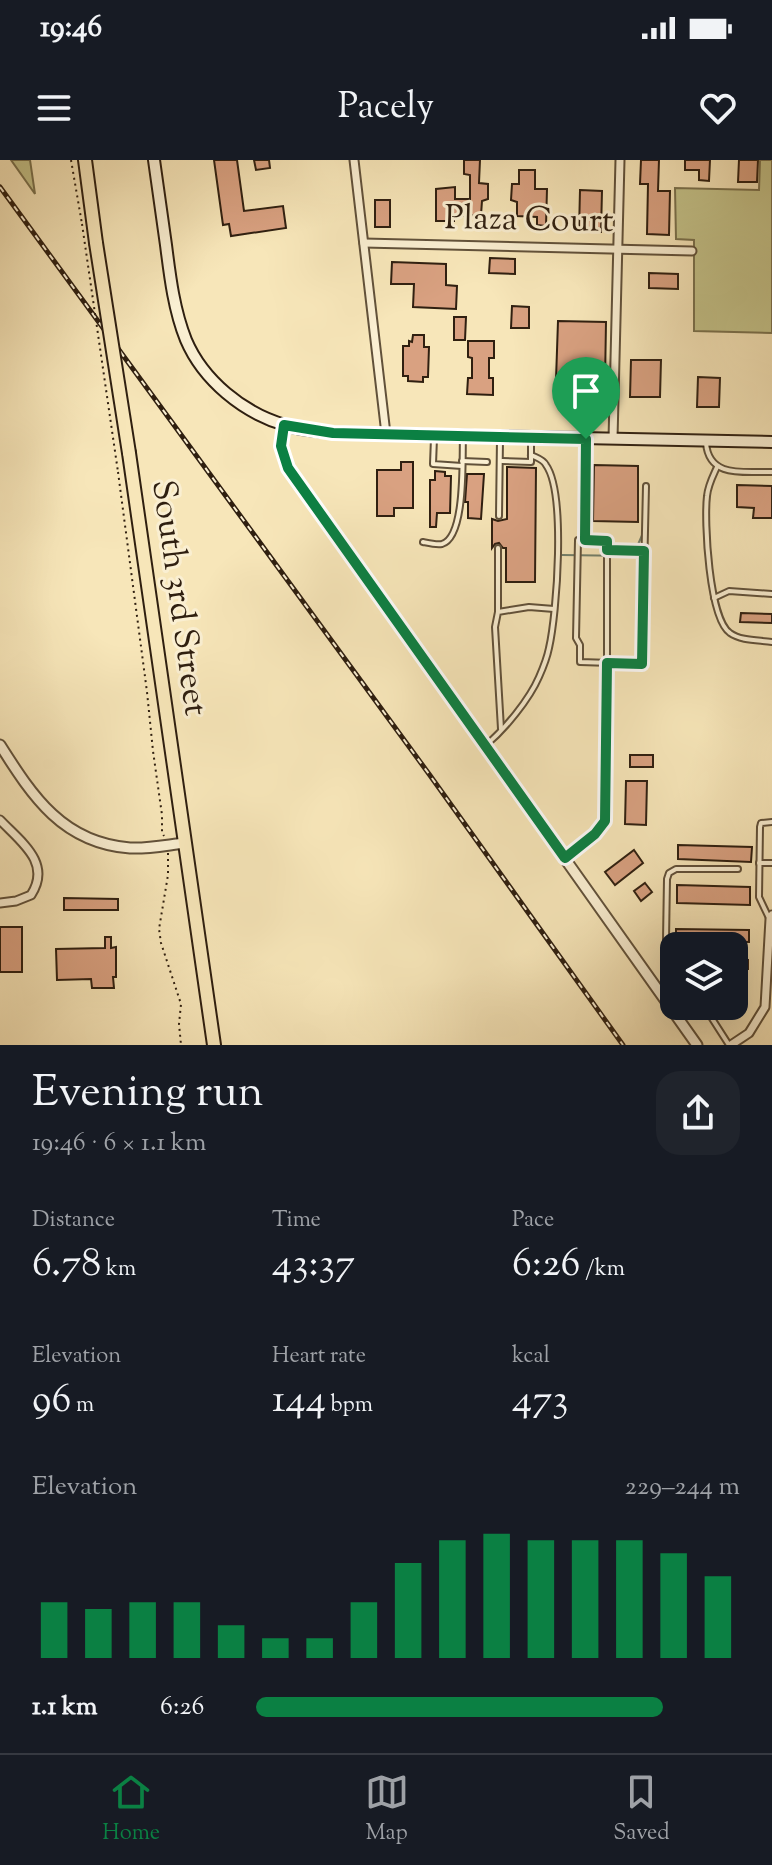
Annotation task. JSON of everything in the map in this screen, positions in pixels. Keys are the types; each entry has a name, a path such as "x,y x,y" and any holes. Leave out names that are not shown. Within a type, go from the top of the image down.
{"highway":[{"name":"South 3rd Street","path":"85,160 214,1045"}],"main road":[{"path":"154,160 175,304 187,342 205,371 249,410 284,425 333,433 772,442"}],"street":[{"path":"354,160 386,434"},
{"path":"613,439 620,160"},
{"name":"Plaza Court","path":"364,243 692,251"},
{"path":"284,425 281,446 288,468 697,1045"},
{"path":"0,745 36,799 74,831 110,846 132,848 185,843"},
{"path":"0,820 36,860 38,880 31,895 0,903"},
{"path":"730,1045 749,1033 765,1007 771,917"}],"lane":[{"path":"434,435 433,464 487,462"},
{"path":"423,542 442,544 451,538 456,529 463,436"},
{"path":"499,516 500,437"},
{"path":"500,461 531,462 532,437"},
{"path":"585,540 586,439"},
{"path":"706,441 707,453 717,467 772,472"},
{"path":"485,745 501,732 537,680 549,651 555,609 558,507 549,470 544,461 531,455"},
{"path":"717,467 708,486 707,498 709,557 720,622 729,633 745,639 772,642"},
{"path":"565,858 595,834 605,821 607,671 607,663 607,550 607,541 578,540 576,638 580,645 580,662 607,663 642,664 646,486"},
{"path":"498,548 498,612 495,627 501,732"},
{"path":"607,550 644,551"},
{"path":"714,598 729,591 772,594"},
{"path":"498,612 529,607 555,609"},
{"path":"771,917 759,897 759,863 761,823 772,822"},
{"path":"759,863 772,863"},
{"path":"666,932 669,873 676,869 738,869"},
{"path":"713,1020 730,1045"}],"path":[{"path":"71,160 118,472 162,832 169,845 168,875 159,929 181,1004 181,1045"}],"shaded area":[{"path":"11,160 30,160 35,194"},
{"path":"760,160 772,160 772,333 694,331 694,240 676,239 675,188 759,190"}],"building":[{"path":"214,160 237,160 244,211 283,206 286,228 231,236 229,224 223,225"},
{"path":"254,160 269,160 270,168 256,170"},
{"path":"464,160 480,160 479,183 488,184 488,199 482,201 481,215 454,216 454,221 436,221 436,189 455,187 455,199 470,199 470,175 464,174"},
{"path":"641,160 659,160 658,191 670,191 669,235 647,234 648,184 640,184"},
{"path":"685,160 710,160 709,181 699,180 699,170 685,170"},
{"path":"739,160 758,160 757,182 738,182"},
{"path":"519,170 535,170 535,189 547,189 546,226 537,225 537,217 517,216 517,202 511,200 512,184 519,184"},
{"path":"580,190 602,191 601,232 579,232"},
{"path":"375,200 390,200 390,227 375,227"},
{"path":"490,258 515,259 515,274 489,273"},
{"path":"392,262 446,264 446,285 457,286 456,309 413,307 414,284 391,284"},
{"path":"649,273 678,274 678,289 649,288"},
{"path":"512,306 529,307 529,328 511,328"},
{"path":"454,317 466,317 465,340 454,340"},
{"path":"558,321 606,322 605,382 556,380"},
{"path":"413,335 424,335 424,347 429,347 428,377 423,377 423,382 408,381 408,376 403,376 403,346 409,346"},
{"path":"468,341 494,341 494,358 489,358 493,395 467,394 468,378 472,378"},
{"path":"631,360 661,360 660,397 630,397"},
{"path":"698,377 720,378 719,407 697,407"},
{"path":"401,462 413,462 413,508 394,508 394,516 377,516 377,470 401,470"},
{"path":"594,465 638,466 638,522 593,521"},
{"path":"507,467 536,468 535,582 506,582 506,548 499,543 492,548 492,519 507,519"},
{"path":"435,471 451,476 450,513 437,513 436,527 430,527 430,480 435,480"},
{"path":"467,474 484,474 481,519 468,518 468,502 465,502"},
{"path":"737,485 772,486 772,518 753,518 754,508 737,507"},
{"path":"741,613 772,614 772,623 740,622"},
{"path":"630,755 653,755 653,767 630,767"},
{"path":"626,781 647,781 646,825 625,824"},
{"path":"678,845 752,847 751,862 678,859"},
{"path":"634,850 643,863 615,885 605,872"},
{"path":"645,883 652,892 641,901 634,891"},
{"path":"677,885 750,887 750,905 677,903"},
{"path":"64,898 118,899 118,910 64,910"},
{"path":"0,927 22,927 22,972 0,972"},
{"path":"676,929 749,930 749,942 748,932 676,932"},
{"path":"105,937 111,937 111,948 116,947 114,988 92,988 91,979 57,980 56,949 105,948"}],"waterway":[{"path":"562,555 633,556 643,533"}],"railway":[{"path":"0,187 623,1045"}],"route":[{"path":"284,425 333,433 586,439 585,540 607,541 607,550 644,551 642,664 607,663 605,821 595,834 565,858 288,468 281,438 284,425"}]}
